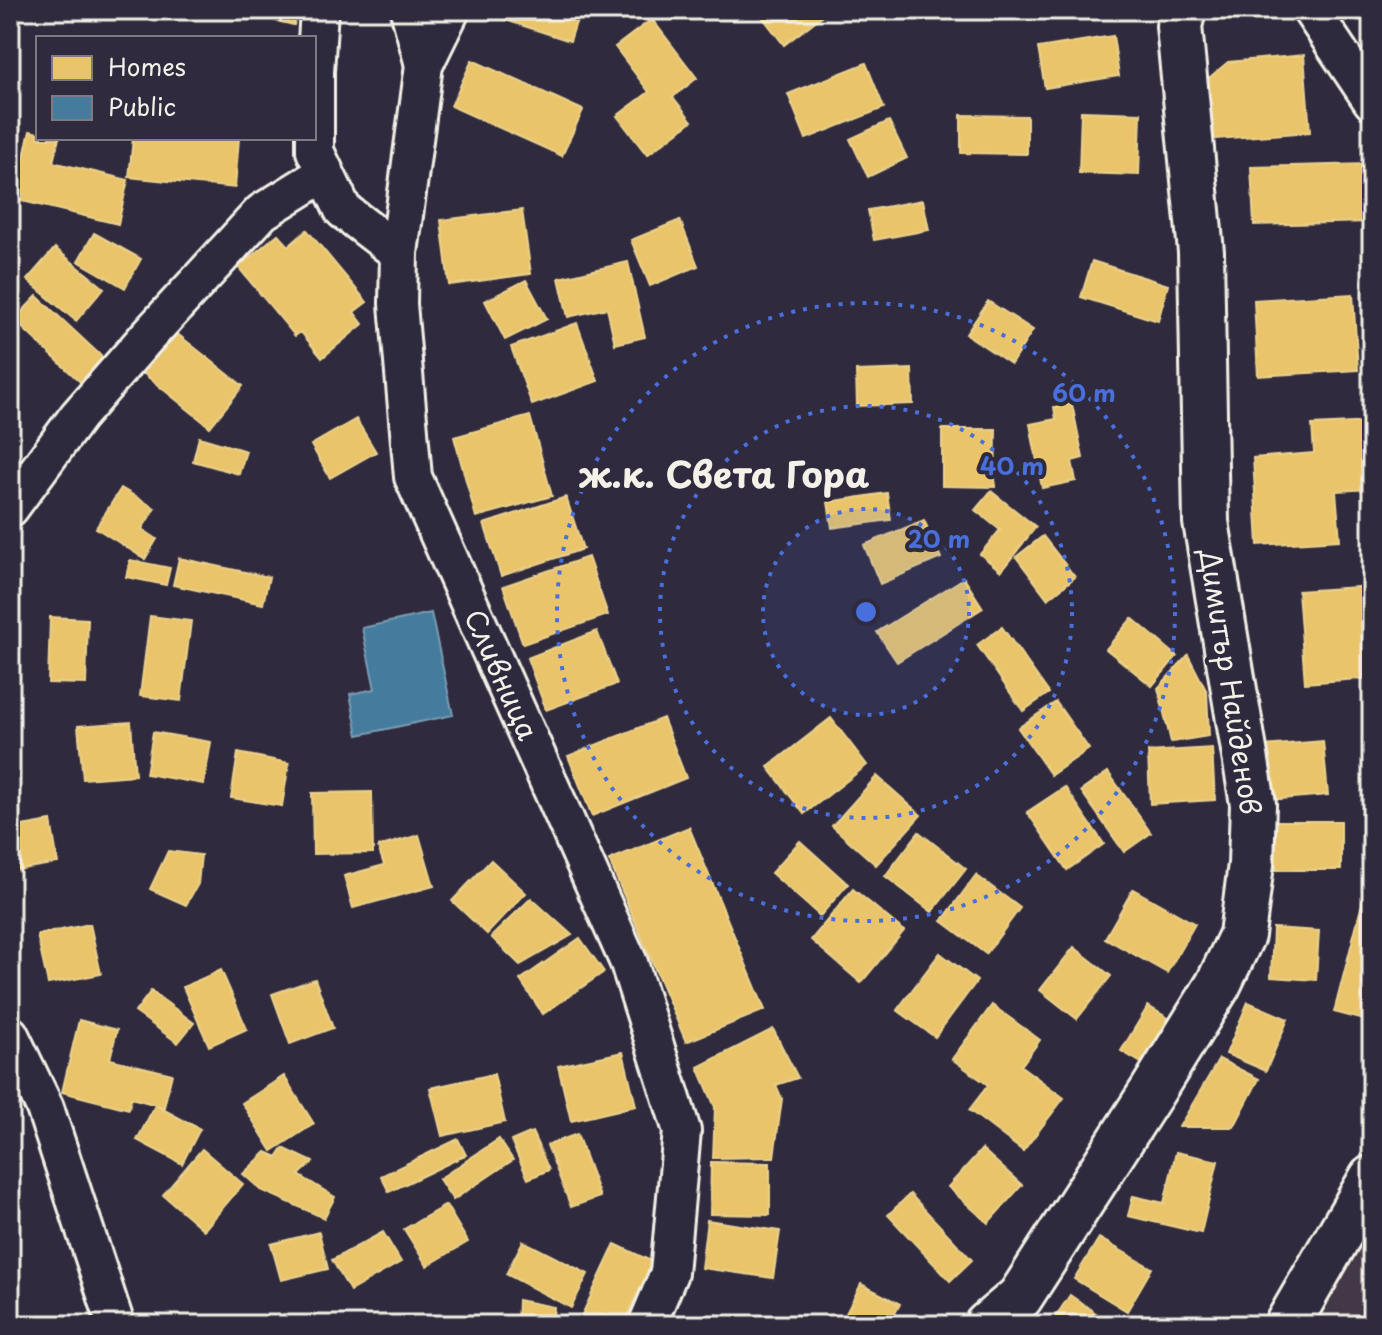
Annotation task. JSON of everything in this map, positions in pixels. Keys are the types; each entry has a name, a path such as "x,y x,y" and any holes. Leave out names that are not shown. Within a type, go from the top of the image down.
{"street":[{"path":"316,56 319,10"},
{"path":"409,10 424,65"},
{"name":"Сливница","path":"451,10 424,65 399,253 398,304 413,477 629,963 682,1131 669,1273 647,1325"},
{"name":"Димитър Найденов","path":"987,1325 1020,1297 1218,985 1242,935 1251,864 1253,804 1206,522 1201,252 1179,26 1183,10"},
{"path":"1311,10 1372,101"},
{"path":"315,140 315,151 343,210 399,253"},
{"path":"10,508 78,416 262,212 325,173"},
{"path":"10,1035 45,1108 116,1325"},
{"path":"1287,1325 1372,1178"}],"shaded area":[{"path":"1372,1178 1372,1325 1287,1325"}],"building: Homes":[{"path":"246,10 297,10 294,25 245,14"},
{"path":"488,10 580,10 570,41 487,14"},
{"path":"757,10 819,10 823,15 784,45"},
{"path":"652,19 697,78 673,97 692,121 647,155 617,116 649,92 615,47"},
{"path":"1113,36 1119,76 1045,88 1038,48"},
{"path":"1304,55 1310,132 1202,140 1197,88 1228,62"},
{"path":"472,60 583,110 562,156 451,106"},
{"path":"866,63 884,108 806,139 788,94"},
{"path":"1081,111 1141,113 1139,175 1079,173"},
{"path":"961,115 1027,116 1027,154 961,153"},
{"path":"889,121 907,158 868,177 850,139"},
{"path":"30,131 36,132 36,140 58,140 53,162 128,180 118,224 14,199"},
{"path":"133,140 239,140 235,188 129,177"},
{"path":"1369,164 1371,222 1254,225 1251,167"},
{"path":"923,200 929,230 874,240 868,210"},
{"path":"522,210 531,274 449,285 441,220"},
{"path":"680,220 698,266 650,286 631,240"},
{"path":"307,230 367,302 354,312 363,324 322,358 301,332 295,336 238,267 278,234 289,246"},
{"path":"94,233 141,259 125,288 78,261"},
{"path":"55,248 104,288 76,321 27,280"},
{"path":"1092,261 1168,285 1158,321 1081,297"},
{"path":"628,262 645,337 615,344 607,308 568,317 559,278"},
{"path":"526,280 547,319 505,340 485,301"},
{"path":"1353,294 1358,370 1258,376 1254,300"},
{"path":"37,296 114,368 91,392 14,320"},
{"path":"988,301 1033,330 1011,364 966,334"},
{"path":"577,323 598,381 532,405 511,347"},
{"path":"175,332 243,386 210,427 143,373"},
{"path":"912,369 913,404 857,406 856,371"},
{"path":"1072,404 1083,458 1072,461 1076,481 1042,488 1030,424 1056,419 1054,407"},
{"path":"530,416 552,496 476,517 454,437"},
{"path":"356,419 376,452 330,478 311,445"},
{"path":"1372,422 1372,489 1336,491 1340,540 1258,545 1253,458 1314,453 1312,425"},
{"path":"942,429 996,429 995,487 942,486"},
{"path":"199,437 246,451 239,474 193,461"},
{"path":"121,488 155,508 142,529 157,539 145,559 96,528"},
{"path":"991,491 1036,527 1001,571 980,554 1000,530 975,510"},
{"path":"887,493 891,520 832,528 828,502"},
{"path":"566,497 583,549 501,576 484,524"},
{"path":"924,520 941,558 880,584 864,545"},
{"path":"1043,536 1075,577 1048,599 1016,557"},
{"path":"588,557 608,615 523,644 503,586"},
{"path":"179,558 269,577 263,604 173,585"},
{"path":"130,560 170,568 166,585 126,577"},
{"path":"964,578 983,608 897,662 877,632"},
{"path":"1372,586 1372,678 1305,683 1298,591"},
{"path":"150,616 191,621 181,701 140,696"},
{"path":"50,617 88,619 86,684 48,683"},
{"path":"1132,618 1177,656 1152,686 1106,649"},
{"path":"1002,627 1049,693 1023,711 977,645"},
{"path":"597,631 617,684 546,710 527,658"},
{"path":"1188,655 1207,692 1209,736 1171,742 1158,688"},
{"path":"1056,702 1089,749 1051,775 1018,728"},
{"path":"663,718 686,778 592,816 568,756"},
{"path":"831,718 867,765 804,814 768,767"},
{"path":"131,722 135,775 83,779 78,726"},
{"path":"153,732 211,742 204,784 146,774"},
{"path":"1323,741 1328,795 1269,800 1264,746"},
{"path":"1212,748 1215,800 1150,804 1148,752"},
{"path":"238,753 289,763 282,806 231,798"},
{"path":"1108,772 1151,833 1124,852 1081,791"},
{"path":"877,776 921,815 876,865 832,826"},
{"path":"1065,787 1104,844 1067,870 1027,812"},
{"path":"372,792 373,853 313,854 312,793"},
{"path":"51,821 58,863 10,871 10,828"},
{"path":"1276,821 1341,821 1341,870 1276,870"},
{"path":"689,827 765,1010 686,1042 609,860"},
{"path":"919,832 966,869 932,912 885,876"},
{"path":"419,835 434,886 353,908 344,876 384,865 378,847"},
{"path":"800,841 848,884 820,916 771,873"},
{"path":"168,851 201,855 198,884 186,905 150,889"},
{"path":"491,860 526,893 487,934 452,901"},
{"path":"1372,865 1372,1022 1334,1012"},
{"path":"976,875 1020,908 986,954 942,921"},
{"path":"853,889 904,931 861,983 811,940"},
{"path":"1133,889 1195,924 1167,973 1105,938"},
{"path":"531,898 572,935 520,965 491,937"},
{"path":"90,924 101,974 48,984 37,935"},
{"path":"1273,928 1319,931 1316,980 1271,977"},
{"path":"580,938 604,972 543,1014 520,980"},
{"path":"1074,947 1111,976 1077,1019 1040,990"},
{"path":"940,953 977,981 935,1037 897,1010"},
{"path":"221,970 247,1029 209,1046 183,987"},
{"path":"315,979 333,1028 290,1044 272,994"},
{"path":"151,991 194,1023 178,1043 135,1012"},
{"path":"1248,1002 1288,1019 1266,1071 1226,1054"},
{"path":"992,1005 1040,1040 1021,1066 1064,1098 1023,1151 969,1110 988,1085 952,1059"},
{"path":"1148,1006 1170,1019 1143,1064 1121,1051"},
{"path":"79,1020 117,1030 110,1059 172,1074 164,1107 131,1098 129,1109 62,1092"},
{"path":"773,1029 798,1078 776,1085 782,1099 774,1157 713,1158 715,1107 698,1067"},
{"path":"623,1052 636,1106 571,1121 558,1066"},
{"path":"1219,1059 1259,1079 1234,1127 1179,1127"},
{"path":"494,1074 505,1122 442,1136 430,1088"},
{"path":"284,1076 314,1124 272,1151 242,1103"},
{"path":"155,1105 200,1129 182,1164 137,1140"},
{"path":"532,1132 549,1170 528,1179 511,1141"},
{"path":"577,1134 600,1197 571,1207 547,1145"},
{"path":"458,1139 466,1155 389,1192 381,1176"},
{"path":"499,1139 513,1160 453,1200 439,1179"},
{"path":"283,1148 313,1162 299,1175 335,1197 324,1218 261,1190 243,1174 266,1152 277,1157"},
{"path":"202,1149 243,1184 204,1230 163,1195"},
{"path":"982,1149 1022,1185 988,1223 948,1187"},
{"path":"1176,1152 1218,1161 1201,1233 1128,1216 1133,1196 1164,1203"},
{"path":"711,1162 770,1163 770,1215 710,1214"},
{"path":"910,1194 972,1260 950,1281 888,1215"},
{"path":"446,1205 468,1242 427,1266 404,1229"},
{"path":"707,1220 780,1231 773,1278 701,1268"},
{"path":"319,1232 328,1269 281,1280 271,1244"},
{"path":"383,1232 401,1262 350,1291 332,1260"},
{"path":"1099,1238 1152,1268 1127,1311 1074,1279"},
{"path":"523,1241 588,1274 571,1308 506,1274"},
{"path":"615,1244 653,1262 623,1325 593,1325 580,1319"},
{"path":"861,1284 900,1304 889,1325 840,1325"},
{"path":"1070,1295 1113,1325 1050,1325"},
{"path":"518,1300 554,1307 552,1325 517,1325"}],"building: Public":[{"path":"431,613 453,715 358,735 350,694 375,689 362,628"},
{"path":"715,1314 743,1325 711,1325"}],"district":[{"name":"ж.к. Света Гора","path":"724,475"}]}
